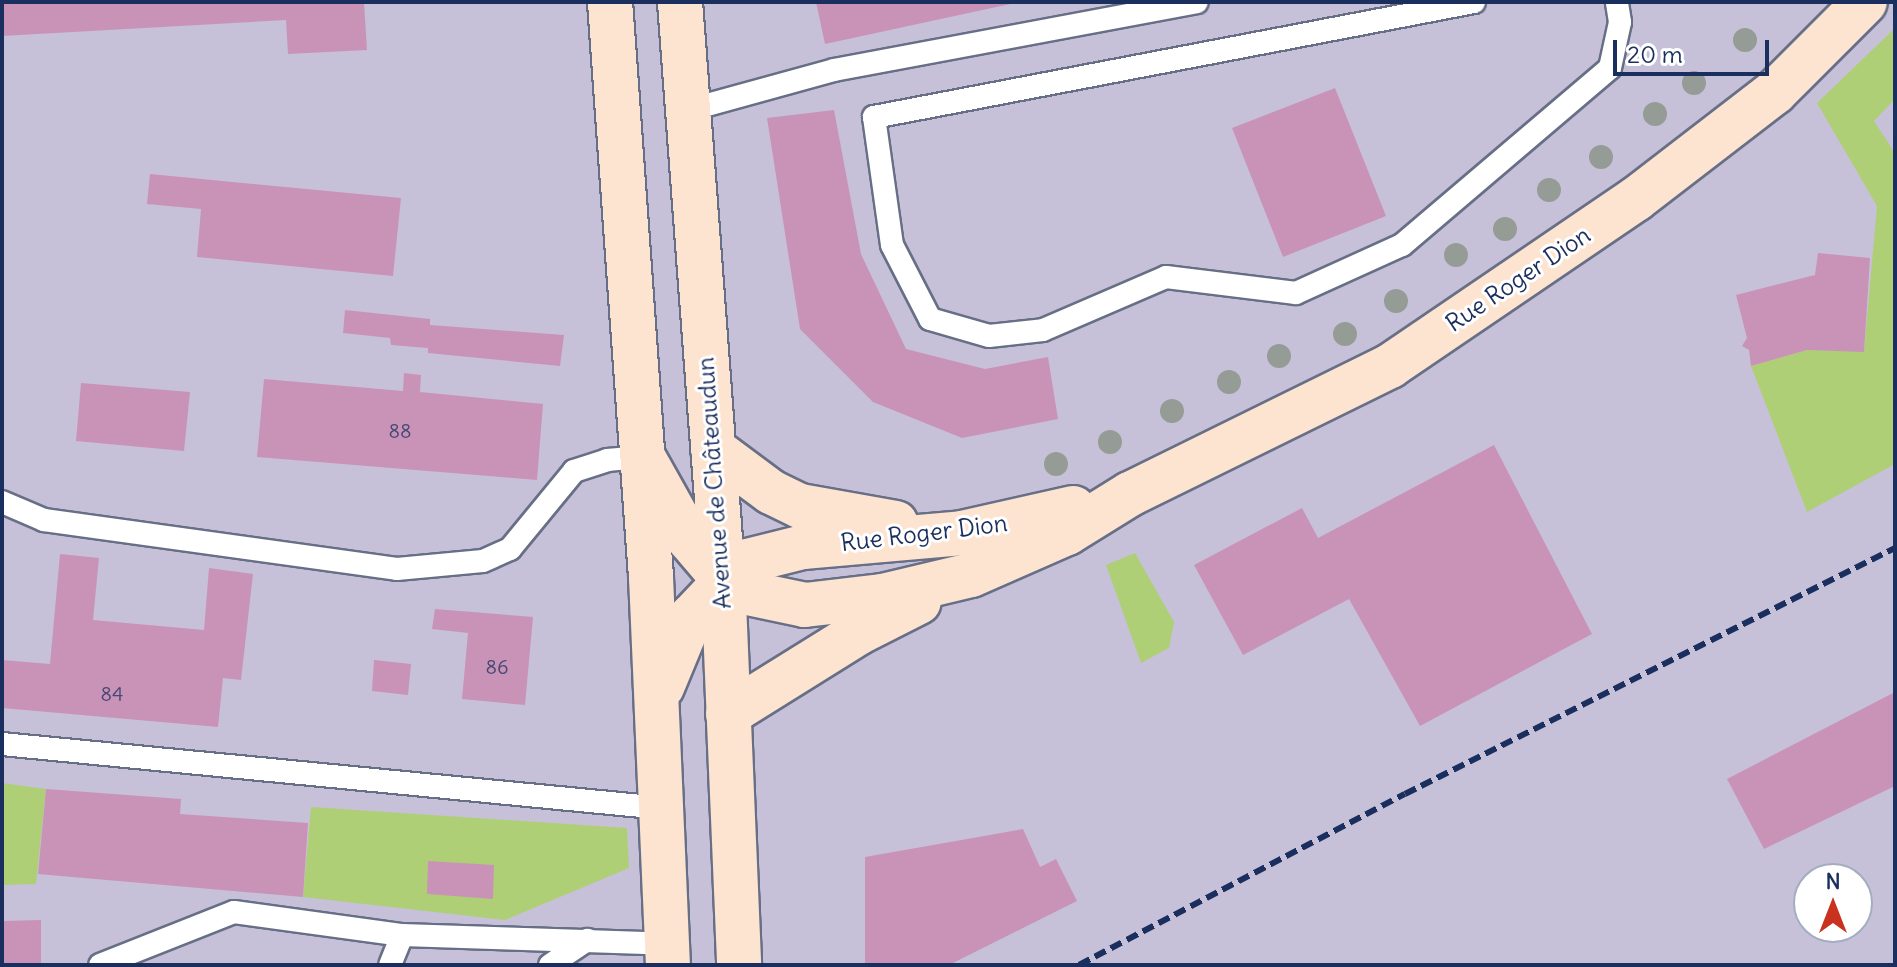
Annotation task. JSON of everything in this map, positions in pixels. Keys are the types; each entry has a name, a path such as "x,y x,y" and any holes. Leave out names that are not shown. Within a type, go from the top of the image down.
{"street":[{"path":"610,2 658,703 668,954"},
{"name":"Avenue de Châteaudun","path":"680,2 723,579 739,965"},
{"name":"Rue Roger Dion","path":"643,457 689,539 723,579 770,600 805,605 883,596 971,575 1067,533 1130,494 1390,366 1636,199 1775,92 1865,2"},
{"path":"713,449 771,492 800,506 962,533"},
{"name":"Rue Roger Dion","path":"658,703 670,658 691,617 723,579 766,554 962,533 1130,494"},
{"path":"728,714 845,640 971,575"}],"lane":[{"path":"689,110 834,70 1197,2"},
{"path":"1474,2 874,117 892,245 930,319 989,336 1043,330 1166,277 1296,293 1402,245 1610,68 1620,22 1617,2"},
{"path":"2,502 44,520 397,569 483,561 518,540 574,471 607,460 643,457"},
{"path":"2,744 662,808"},
{"path":"100,965 234,912 402,935 587,940 668,954"},
{"path":"390,965 402,935"},
{"path":"550,965 587,940"},
{"path":"583,965 587,940"}],"shaded area":[{"path":"2,2 1895,2 1895,965 2,965"}],"green space":[{"path":"1895,28 1895,99 1874,121 1895,153 1895,464 1807,512 1751,366 1807,350 1864,351 1877,206 1817,103"},
{"path":"1135,553 1174,622 1169,648 1141,663 1106,565"},
{"path":"2,783 46,789 36,884 2,885"},
{"path":"311,807 627,828 629,868 505,920 303,897"}],"building":[{"path":"2,2 364,2 367,50 288,54 286,20 2,36"},
{"path":"816,2 1015,2 1015,3 825,44"},
{"path":"1335,88 1386,216 1283,257 1232,128"},
{"path":"834,110 861,254 906,349 985,369 1048,357 1058,419 962,438 873,402 800,329 767,118"},
{"path":"150,174 401,198 393,276 197,257 201,209 147,204"},
{"path":"1818,253 1870,258 1864,352 1807,350 1751,366 1749,350 1742,346 1747,338 1736,295 1815,275"},
{"path":"345,310 430,319 430,325 564,335 560,366 428,353 428,348 391,345 390,338 343,333"},
{"path":"404,373 421,375 420,392 543,404 537,480 257,457 264,379 403,391"},
{"path":"81,383 190,392 184,451 76,441"},
{"path":"1494,445 1592,634 1420,726 1349,599 1243,655 1194,565 1302,508 1318,538"},
{"path":"60,554 99,558 93,620 204,630 209,568 253,574 241,680 223,678 218,727 2,708 2,660 50,664"},
{"path":"435,609 533,617 525,705 462,699 468,633 432,629"},
{"path":"374,660 411,664 408,695 372,691"},
{"path":"1895,692 1895,786 1764,849 1727,779"},
{"path":"46,789 181,799 180,814 308,823 303,897 38,874"},
{"path":"1023,829 1040,867 1056,859 1077,901 949,965 865,965 865,857"},
{"path":"428,861 494,865 493,899 427,894"},
{"path":"41,920 41,965 2,965 2,921"}],"railway":[{"path":"1079,965 1405,794 1895,548"}]}
